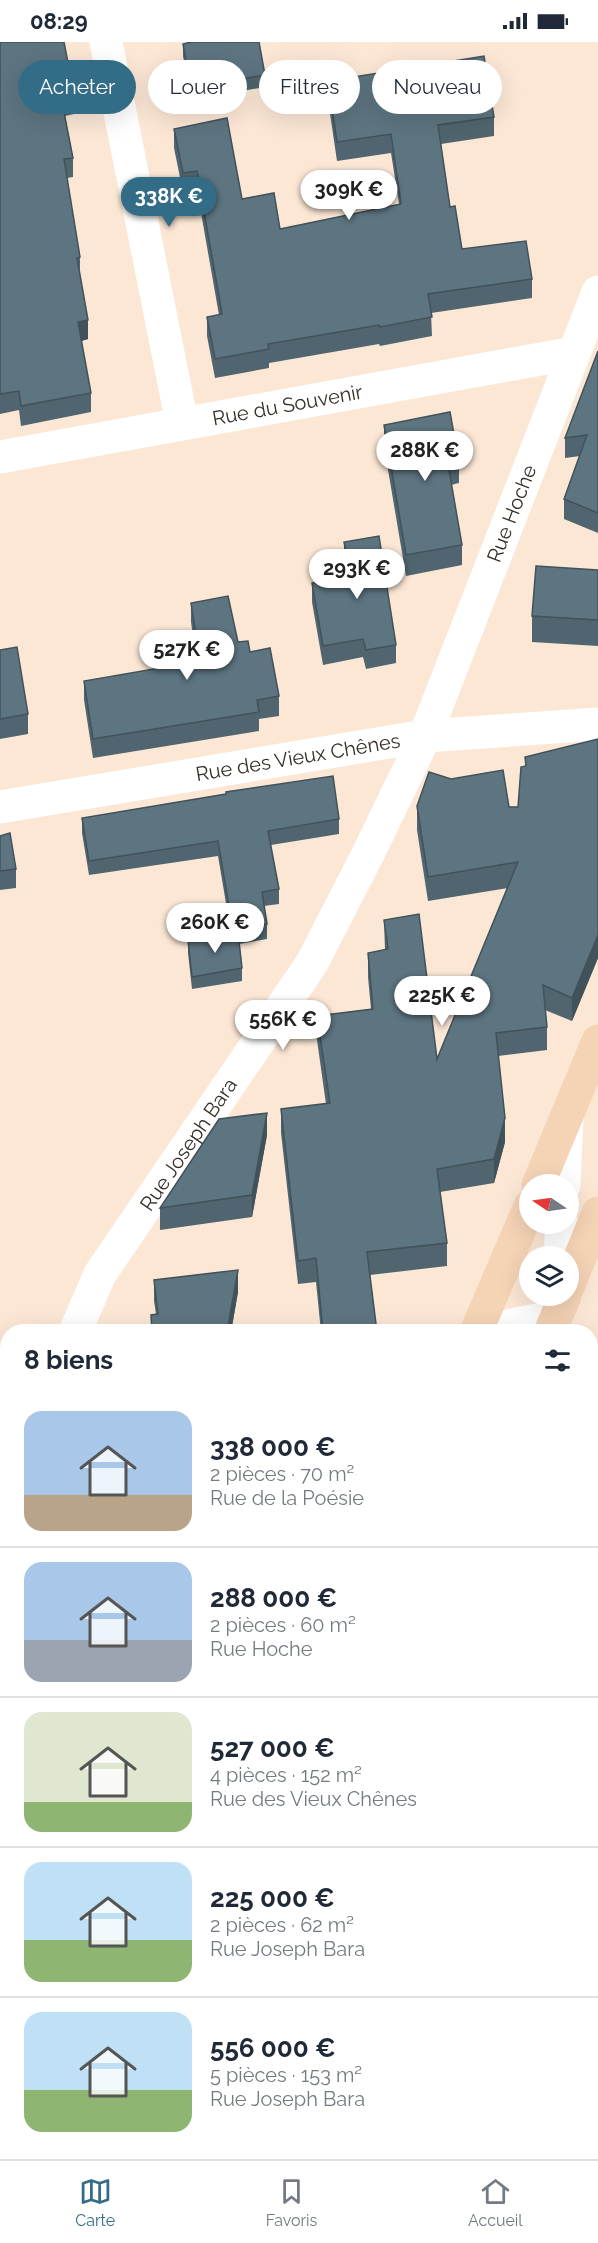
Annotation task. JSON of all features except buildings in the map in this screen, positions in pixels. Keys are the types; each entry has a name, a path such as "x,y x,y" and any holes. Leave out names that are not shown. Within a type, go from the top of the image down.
{"main road":[{"path":"543,1174 598,1041"},
{"path":"560,1310 598,1213"},
{"path":"480,1324 519,1232"}],"street":[{"path":"106,42 182,423"},
{"name":"Rue Hoche","path":"425,736 598,292"},
{"name":"Rue du Souvenir","path":"0,457 574,353"},
{"name":"Rue des Vieux Chênes","path":"0,807 425,736 598,724"},
{"name":"Rue Joseph Bara","path":"78,1324 100,1274 312,963 425,736"},
{"path":"564,1174 567,1117"},
{"path":"507,1324 560,1310"}]}
